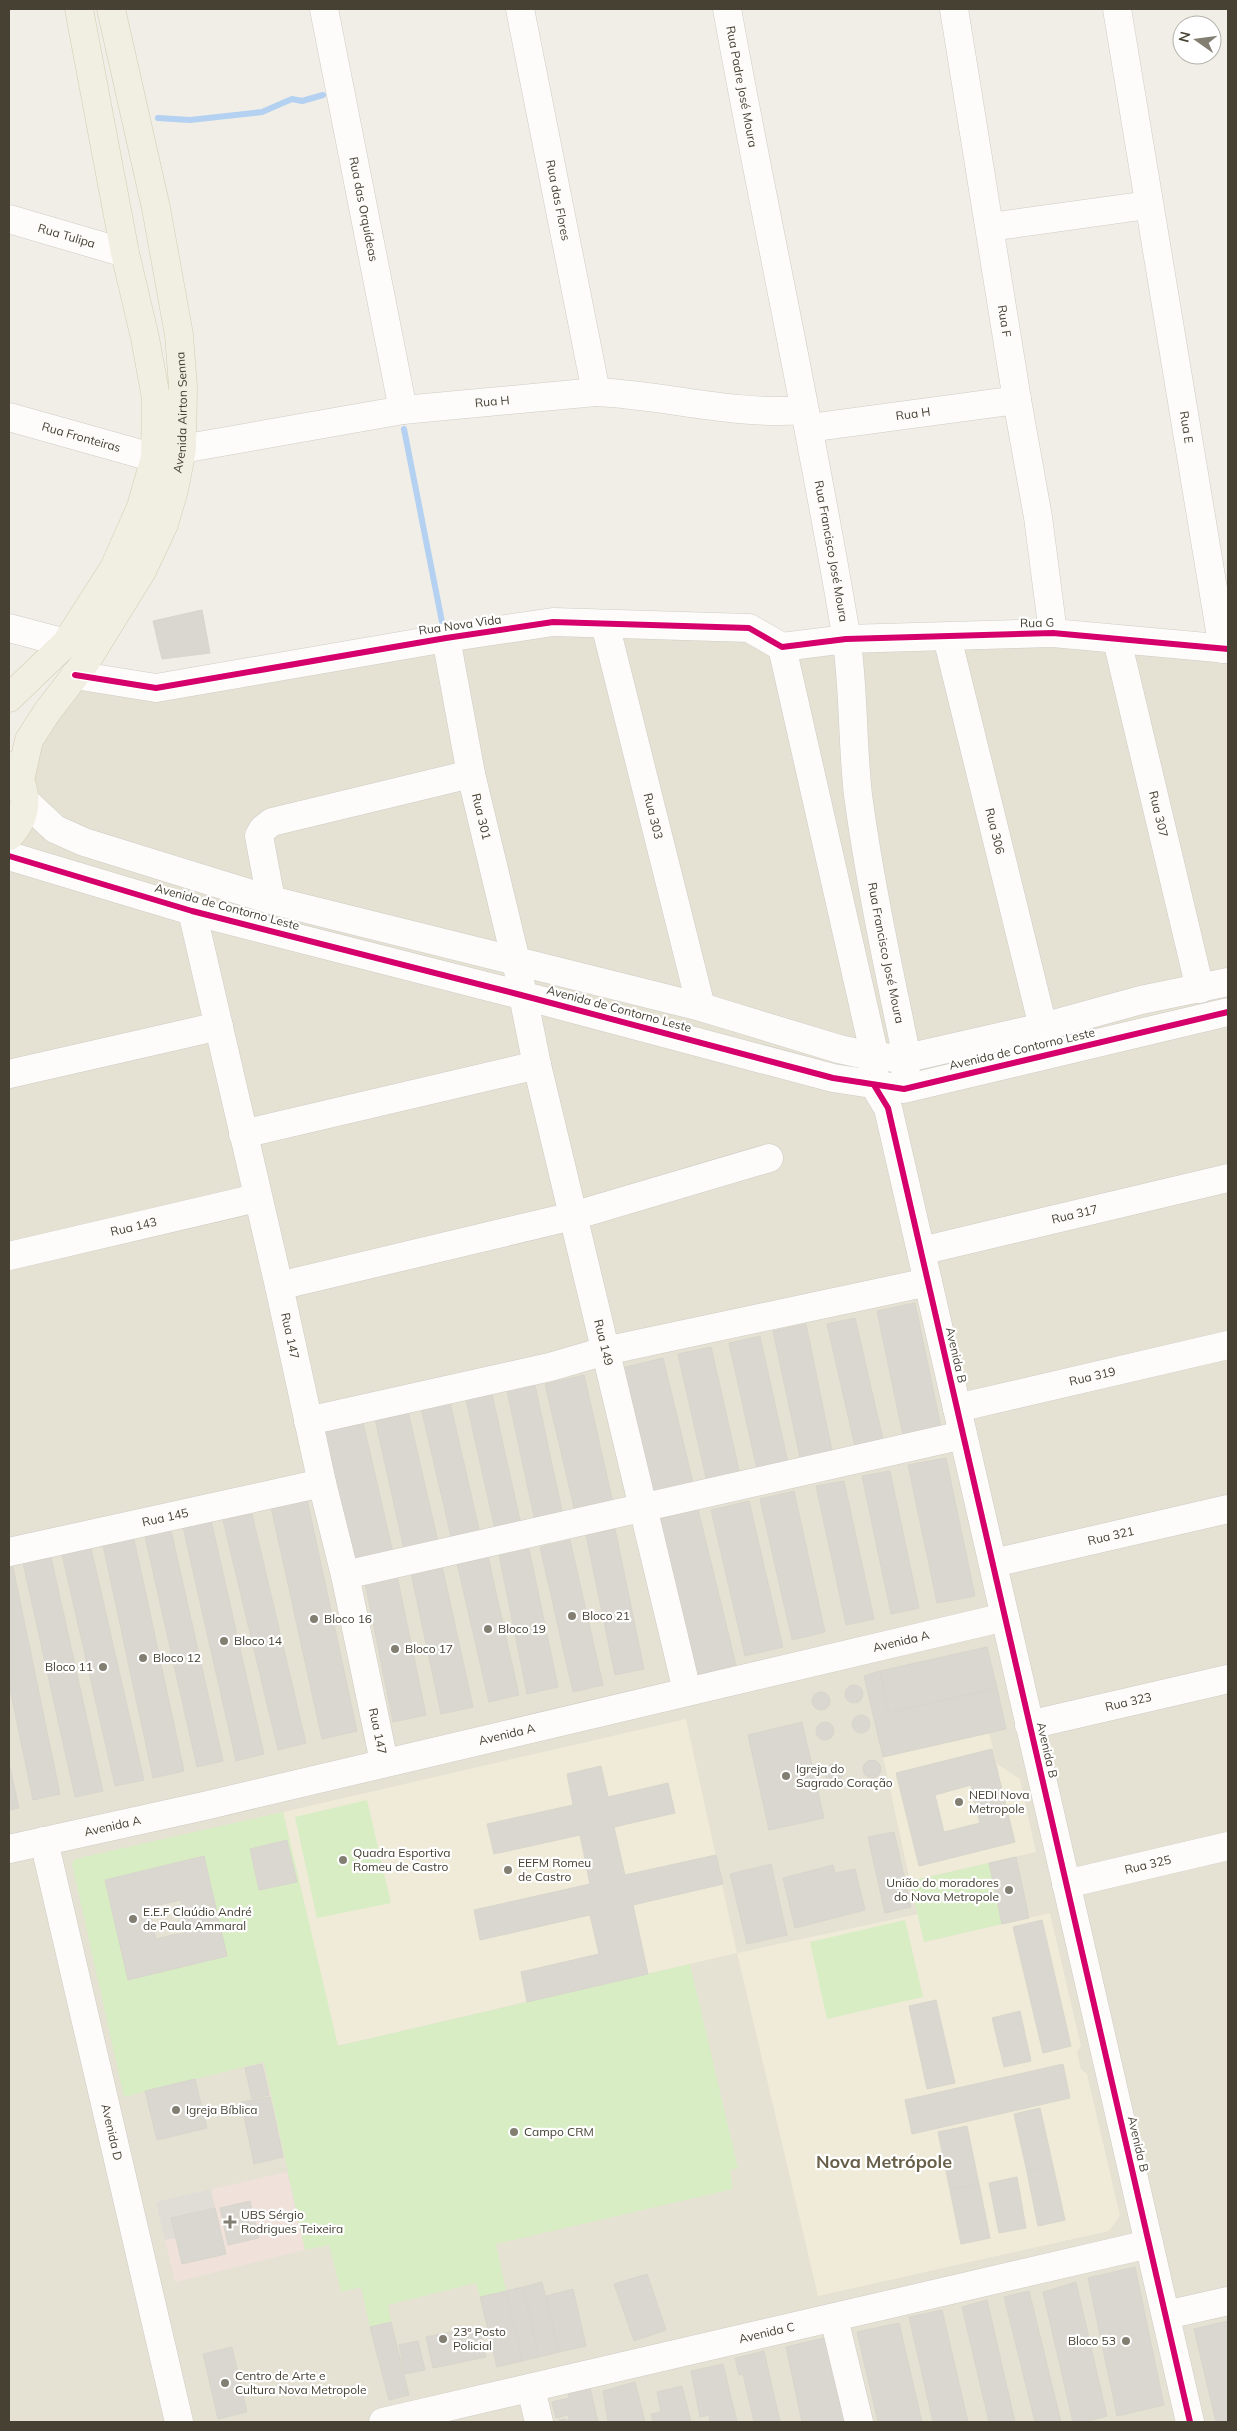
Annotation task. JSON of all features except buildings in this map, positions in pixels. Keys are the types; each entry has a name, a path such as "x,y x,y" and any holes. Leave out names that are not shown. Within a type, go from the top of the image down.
{"main road":[{"name":"Avenida Airton Senna","path":"9,698 66,643 114,568 141,507 154,458 156,398 145,338 125,253 79,9"},
{"name":"Avenida Airton Senna","path":"9,836 25,811 18,783 29,740 75,675 88,660 142,571 160,532 174,490 182,450 183,387 179,335 156,208 111,9"}],"street":[{"name":"Rua das Orquídeas","path":"324,9 403,410"},
{"name":"Rua das Flores","path":"520,9 596,392"},
{"name":"Rua Padre José Moura","path":"727,9 755,165"},
{"name":"Rua F","path":"954,9 1017,400 1038,516 1053,634"},
{"name":"Rua E","path":"1117,9 1148,204 1226,649"},
{"name":"Rua Francisco José Moura","path":"755,165 807,419 846,639 858,793 874,894 907,1058 896,1098"},
{"path":"990,226 1148,204"},
{"name":"Rua Tulipa","path":"9,219 125,253"},
{"name":"Rua H","path":"182,450 403,410 596,392 625,394 807,419 1017,400"},
{"name":"Rua Fronteiras","path":"9,418 154,458"},
{"name":"Rua Nova Vida","path":"75,675 156,688 446,638 553,622 749,628 782,648"},
{"name":"Rua 303","path":"605,624 701,1007"},
{"path":"9,628 66,643"},
{"name":"Rua G","path":"846,639 1053,634 1226,649"},
{"name":"Rua 306","path":"947,637 1043,1027"},
{"name":"Rua 301","path":"446,638 471,774 516,960 521,995"},
{"path":"846,639 782,648 875,1057 874,1085"},
{"name":"Rua 307","path":"1117,640 1200,989"},
{"path":"271,900 259,836 263,828 272,822 471,774"},
{"name":"Avenida de Contorno Leste","path":"18,783 55,829 84,842 271,900 701,1007 839,1049 875,1057 907,1058 1043,1027 1141,1000 1228,982"},
{"name":"Avenida de Contorno Leste","path":"9,856 192,911 521,995 786,1066 874,1085 896,1098 1228,1012"},
{"name":"Rua 147","path":"192,911 257,1198 279,1286 322,1483 345,1575 384,1762"},
{"name":"Rua 149","path":"521,995 687,1692"},
{"path":"9,1074 219,1026"},
{"path":"243,1134 537,1065"},
{"name":"Avenida B","path":"896,1098 921,1251 1190,2422"},
{"path":"279,1286 573,1216 769,1158"},
{"name":"Rua 317","path":"921,1251 1228,1178"},
{"name":"Rua 143","path":"9,1256 257,1198"},
{"path":"308,1421 540,1369 605,1351 928,1282"},
{"name":"Rua 319","path":"957,1408 1228,1345"},
{"path":"345,1575 963,1435"},
{"name":"Rua 145","path":"9,1552 322,1483"},
{"name":"Rua 321","path":"994,1563 1228,1509"},
{"name":"Avenida A","path":"9,1849 204,1806 1005,1617"},
{"name":"Rua 323","path":"1030,1725 1228,1679"},
{"name":"Avenida D","path":"44,1841 179,2422"},
{"name":"Rua 325","path":"1066,1884 1228,1847"},
{"name":"Avenida C","path":"383,2422 1149,2244"},
{"path":"1166,2315 1228,2301"},
{"path":"834,2318 860,2422"},
{"path":"531,2389 539,2422"}],"shaded area":[{"path":"665,627 782,647 846,639 1228,649 1228,2422 9,2422 9,766 75,675 156,688 446,638"},
{"name":"EEFM Romeu de Castro","path":"686,1719 737,1953 337,2046 283,1812"},
{"name":"NEDI Nova Metropole","path":"989,1733 997,1764 1020,1779 1036,1852 910,1881 883,1757"},
{"path":"1050,1913 1081,2046 1077,2052 1081,2069 1087,2074 1120,2216 1109,2231 818,2296 737,1953 918,1914 924,1942"},
{"name":"UBS Sérgio Rodrigues Teixeira","path":"287,2172 305,2250 175,2282 156,2202"},
{"path":"211,2189 215,2208 172,2218 176,2238 165,2240 156,2202"}],"green space":[{"name":"Quadra Esportiva Romeu de Castro","path":"367,1800 391,1903 317,1918 295,1817"},
{"path":"283,1812 338,2046 690,1964 738,2168 730,2170 733,2189 496,2244 506,2291 480,2297 476,2283 388,2305 391,2322 370,2327 361,2287 341,2292 329,2245 305,2250 264,2062 124,2097 72,1864 75,1859","holes":["287,1840 296,1882 260,1890 250,1849","204,1856 227,1956 128,1979 105,1880"]},
{"path":"989,1863 1002,1924 924,1942 910,1881"},
{"path":"905,1920 923,1997 827,2019 810,1942"}],"waterway":[{"path":"158,118 190,120 262,112 292,99 302,101 323,95"},
{"path":"404,429 444,632"}],"cycle path":[{"path":"75,675 156,688 446,638 553,622 749,628 782,647 846,639 1053,633 1228,649"},
{"path":"9,856 192,911 521,995 833,1078 904,1089 1228,1012"},
{"path":"874,1085 888,1108 1190,2422"}],"place":[{"name":"Bloco 21","path":"572,1616"},
{"name":"Bloco 16","path":"314,1619"},
{"name":"Bloco 19","path":"488,1629"},
{"name":"Bloco 14","path":"224,1641"},
{"name":"Bloco 17","path":"395,1649"},
{"name":"Bloco 12","path":"143,1658"},
{"name":"Bloco 11","path":"103,1667"},
{"name":"Igreja do Sagrado Coração","path":"786,1776"},
{"name":"NEDI Nova Metropole","path":"959,1802"},
{"name":"Quadra Esportiva Romeu de Castro","path":"343,1860"},
{"name":"EEFM Romeu de Castro","path":"508,1870"},
{"name":"União do moradores do Nova Metropole","path":"1009,1890"},
{"name":"E.E.F Claúdio André de Paula Ammaral","path":"133,1919"},
{"name":"Igreja Bíblica","path":"176,2110"},
{"name":"Campo CRM","path":"514,2132"},
{"name":"UBS Sérgio Rodrigues Teixeira","path":"230,2222"},
{"name":"23º Posto Policial","path":"443,2339"},
{"name":"Bloco 53","path":"1126,2341"},
{"name":"Centro de Arte e Cultura Nova Metropole","path":"225,2383"}],"district":[{"name":"Nova Metrópole","path":"884,2162"}]}
